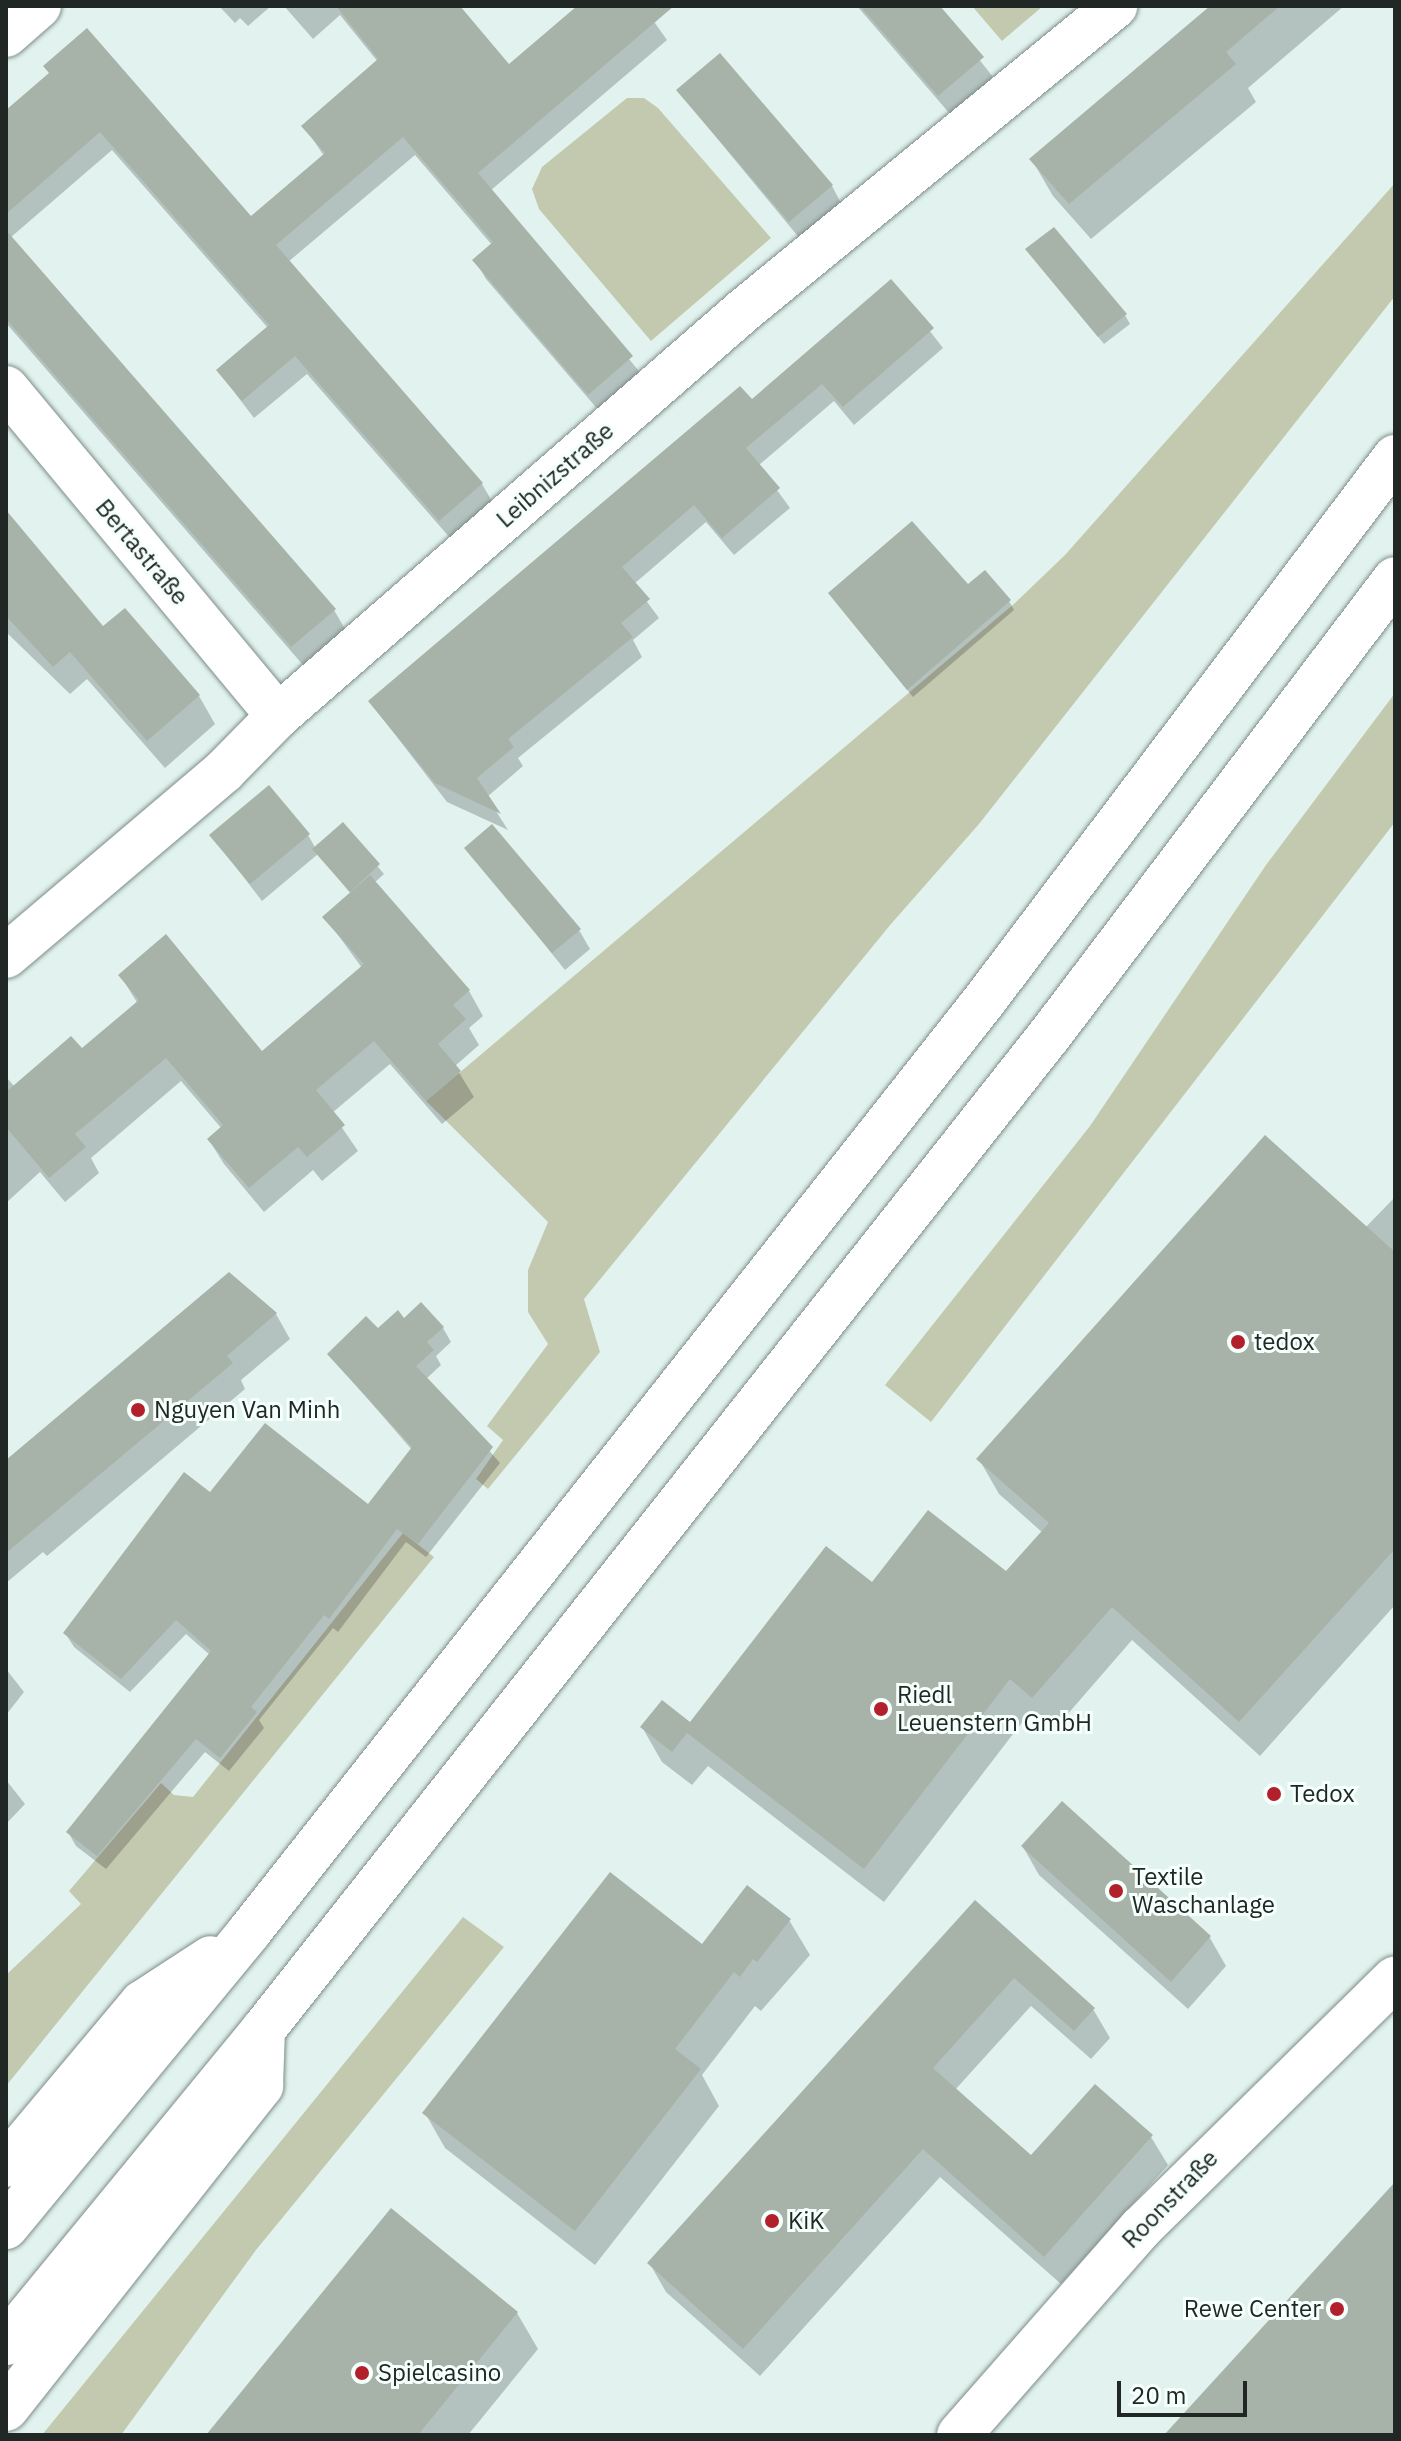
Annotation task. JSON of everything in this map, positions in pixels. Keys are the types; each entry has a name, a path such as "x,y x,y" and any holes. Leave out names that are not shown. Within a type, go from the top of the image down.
{"main road":[{"path":"6,35 39,6"},
{"name":"Leibnizstraße","path":"6,956 224,771 278,716 803,259 1115,6"},
{"name":"Bertastraße","path":"6,388 278,716"},
{"path":"6,2227 249,1932 984,1001 1395,457"},
{"path":"6,2343 263,2030 1049,1036 1395,579"},
{"path":"6,2165 142,2003 249,1932"},
{"name":"Roonstraße","path":"959,2435 1141,2228 1395,1978"},
{"path":"6,2409 261,2086 263,2030"}],"green space":[{"path":"972,6 1043,6 1002,41"},
{"path":"627,98 644,98 658,108 771,238 651,341 539,209 532,189 542,167"},
{"path":"1395,183 1395,296 979,824 891,924 584,1299 600,1352 488,1489 476,1479 503,1440 487,1426 548,1344 528,1312 528,1270 548,1222 426,1101 1015,603 1065,555"},
{"path":"1395,693 1395,822 931,1422 885,1385 1090,1126 1266,865"},
{"path":"403,1533 434,1557 6,2086 6,1975 81,1904 69,1891 161,1783 174,1795 193,1797"},
{"path":"463,1917 504,1947 256,2250 121,2435 42,2435"}],"building":[{"path":"336,6 460,6 509,64 577,6 674,6 478,173 633,356 588,395 472,260 493,242 403,137 276,245 483,483 439,521 295,356 242,401 216,370 269,325 100,132 6,214 6,110 49,73 43,66 87,28 251,216 325,153 301,126 378,59"},
{"path":"860,6 940,6 984,57 938,96"},
{"path":"1210,6 1280,6 1226,52 1236,64 1069,204 1029,159"},
{"path":"720,53 833,185 789,222 676,90"},
{"path":"1054,227 1127,314 1098,337 1025,249"},
{"path":"6,230 336,609 291,647 6,319"},
{"path":"891,279 934,328 843,407 822,384 746,448 780,488 722,538 694,505 622,567 650,599 621,623 633,637 508,739 514,747 477,778 501,814 435,783 368,701 740,386 752,399"},
{"path":"6,510 103,626 125,608 200,695 147,741 70,652 53,667 6,616"},
{"path":"912,521 968,584 985,570 1011,600 907,690 828,593"},
{"path":"269,785 310,834 250,884 209,835"},
{"path":"343,822 380,864 350,892 312,849"},
{"path":"492,824 581,929 552,953 464,848"},
{"path":"370,875 470,990 453,1005 466,1019 438,1044 461,1071 426,1101 374,1041 316,1090 345,1125 307,1157 298,1147 249,1188 207,1139 223,1125 166,1058 75,1134 86,1147 49,1178 6,1127 6,1092 71,1036 82,1048 139,1000 118,975 166,934 262,1051 364,964 322,917"},
{"name":"tedox","path":"1265,1135 1395,1252 1395,1549 1239,1722 1112,1607 1032,1698 1010,1679 864,1869 687,1733 672,1752 640,1727 662,1700 690,1722 826,1546 872,1582 928,1510 1006,1571 1049,1523 976,1459"},
{"path":"229,1272 277,1313 227,1356 233,1363 6,1553 6,1460"},
{"path":"421,1302 444,1327 427,1342 434,1350 416,1366 493,1447 418,1544 397,1529 329,1619 324,1615 251,1707 257,1712 220,1758 196,1739 97,1856 66,1832 211,1651 176,1620 121,1679 63,1633 184,1472 210,1492 265,1423 368,1504 412,1447 327,1354 366,1316 378,1328 398,1310 404,1318"},
{"name":"Textile Waschanlage","path":"1062,1801 1211,1936 1171,1982 1021,1846"},
{"path":"610,1872 702,1944 747,1885 791,1919 757,1962 753,1959 740,1977 734,1972 675,2049 701,2069 575,2231 422,2113"},
{"path":"975,1900 1095,2008 1074,2031 1014,1978 933,2068 1031,2155 1095,2084 1153,2135 1044,2257 923,2149 743,2349 647,2263"},
{"name":"Rewe Center","path":"1395,2182 1395,2435 1164,2435"},
{"name":"Spielcasino","path":"391,2208 518,2312 418,2435 206,2435"}],"place":[{"name":"tedox","path":"1238,1342"},
{"name":"Nguyen Van Minh","path":"138,1410"},
{"name":"Riedl Leuenstern GmbH","path":"881,1709"},
{"name":"Tedox","path":"1274,1794"},
{"name":"Textile Waschanlage","path":"1116,1891"},
{"name":"KiK","path":"772,2221"},
{"name":"Rewe Center","path":"1337,2309"},
{"name":"Spielcasino","path":"362,2373"}]}
